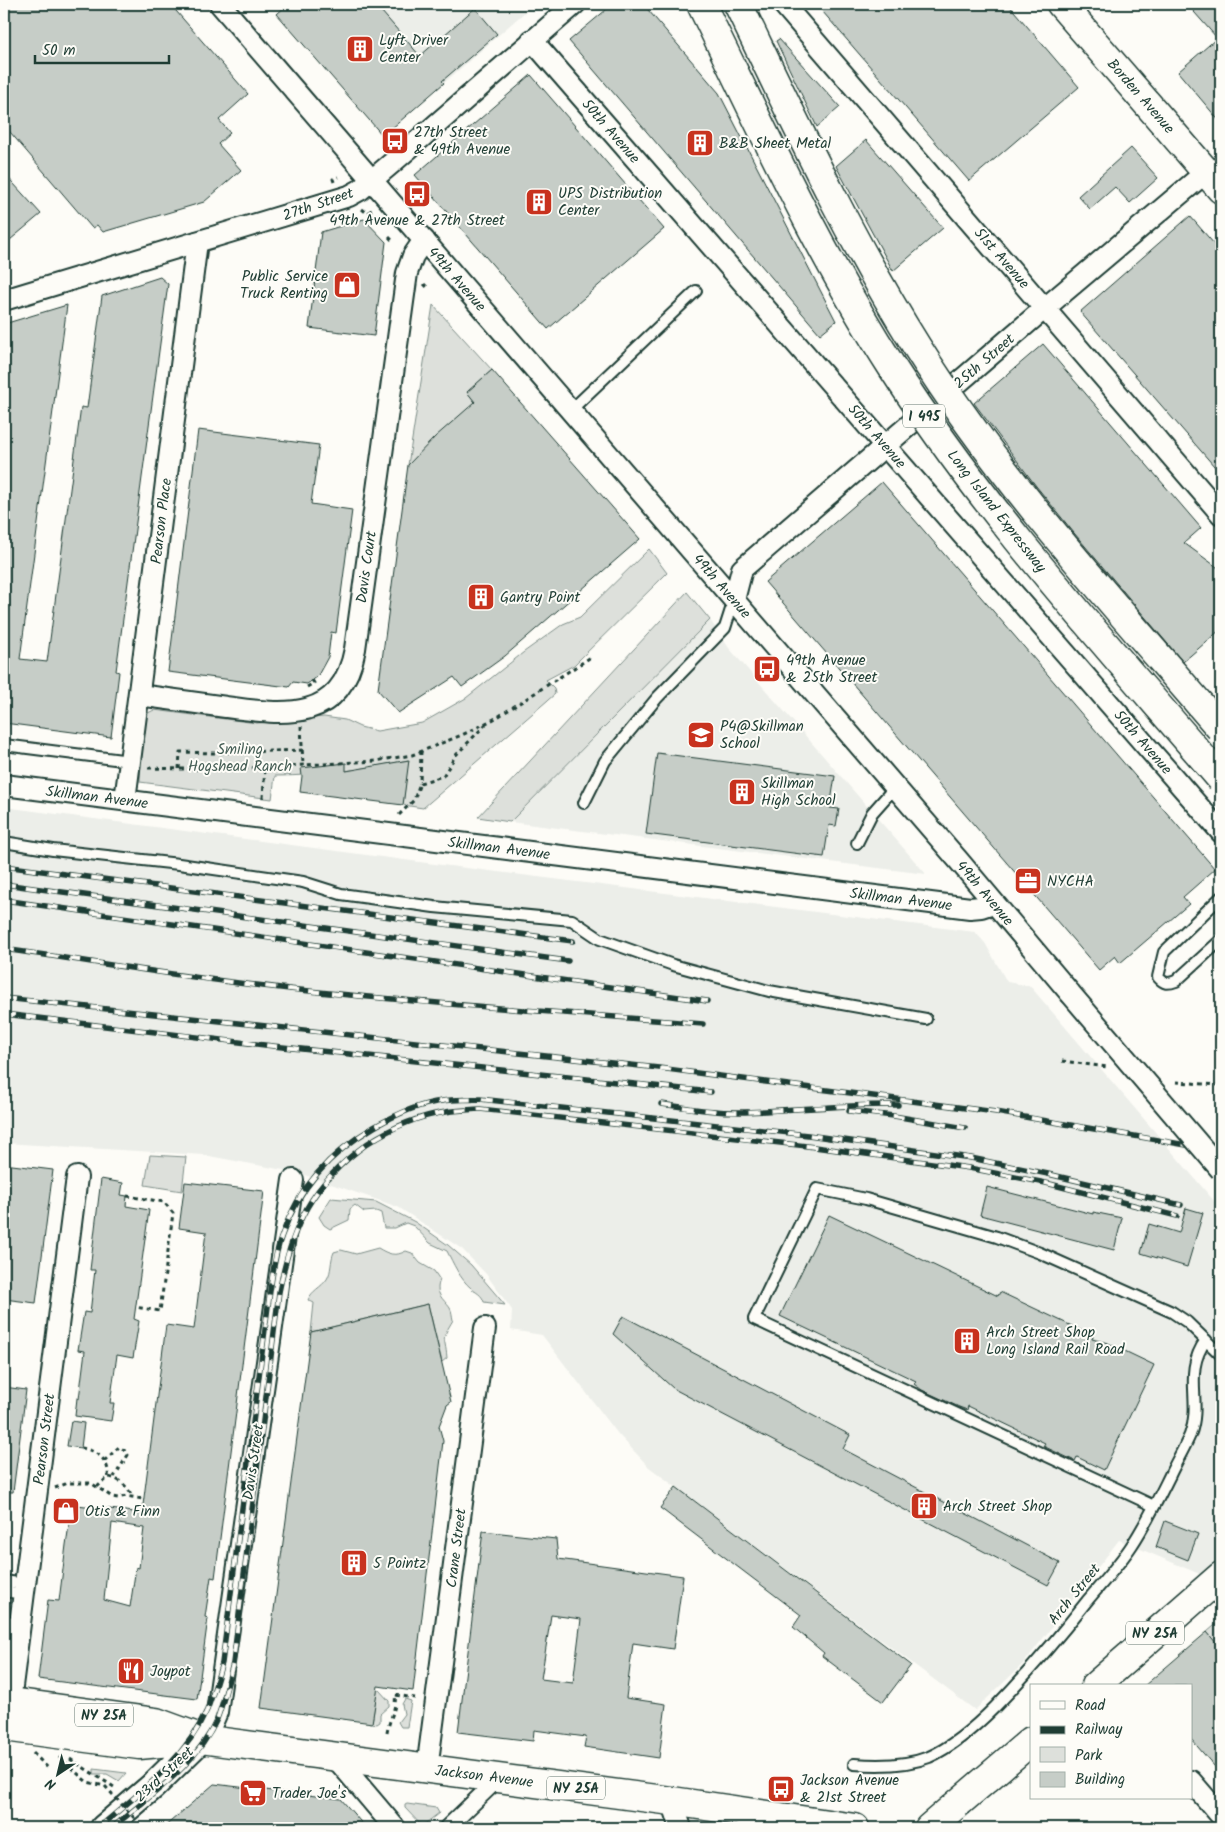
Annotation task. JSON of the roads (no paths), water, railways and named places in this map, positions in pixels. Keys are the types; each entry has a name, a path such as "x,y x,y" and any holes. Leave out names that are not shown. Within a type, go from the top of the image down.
{"main road":[{"name":"Long Island Expressway","path":"701,4 809,223 866,324 908,392 952,456 1003,522 1221,779"},
{"name":"Long Island Expressway","path":"738,4 836,204 883,290 935,374 1024,497 1221,729"},
{"name":"Borden Avenue","path":"1061,4 1214,180"},
{"name":"NY 25A","path":"1102,1683 1218,1579"},
{"name":"Jackson Avenue","path":"6,1710 156,1722 201,1739 672,1801 855,1828"},
{"path":"929,1828 1030,1742"}],"street":[{"name":"49th Avenue","path":"220,4 571,410 1221,1170"},
{"name":"27th Street","path":"4,300 349,196 372,180 575,4"},
{"name":"51st Avenue","path":"783,4 1221,514"},
{"name":"50th Avenue","path":"532,40 1221,832"},
{"name":"25th Street","path":"734,600 742,569 1045,308 1214,180"},
{"name":"Davis Court","path":"139,695 260,711 296,712 313,708 329,699 340,687 352,664 407,273 413,256 424,240"},
{"name":"Pearson Place","path":"125,800 197,242"},
{"name":"Skillman Avenue","path":"4,785 970,908 993,903"},
{"name":"Pearson Street","path":"6,1710 12,1622 25,1589 77,1177"},
{"name":"Davis Street","path":"201,1739 211,1726 217,1712 293,1180"},
{"name":"Crane Street","path":"427,1769 485,1328"},
{"name":"23rd Street","path":"117,1824 201,1739"},
{"path":"336,1757 395,1828"},
{"path":"447,1828 499,1778"},
{"path":"1192,1782 1221,1816"},
{"path":"672,1801 681,1828"}],"lane":[{"path":"571,410 696,291"},
{"path":"584,803 605,761 657,698 725,628 734,600"},
{"path":"4,745 130,764"},
{"path":"857,842 872,813 895,788"},
{"path":"4,842 303,882 341,894 424,905 572,920 600,939 673,965 769,991 926,1019"},
{"path":"1220,902 1164,952 1158,977 1163,982 1169,984 1176,981 1221,940"},
{"path":"1154,1506 754,1319 817,1188 969,1228 1025,1247 1172,1312 1188,1322 1221,1355"},
{"name":"Arch Street","path":"854,1764 884,1765 916,1761 929,1757 945,1748 972,1728 1042,1658 1132,1546 1154,1506 1194,1424 1193,1373 1197,1356 1206,1340"},
{"path":"4,1581 25,1589"},
{"path":"4,1592 25,1589"}],"railway":[{"path":"4,866 573,941"},
{"path":"4,884 568,961"},
{"path":"4,900 707,1001"},
{"path":"4,949 177,975 334,994 703,1024"},
{"path":"4,998 659,1068 996,1112 1221,1151"},
{"path":"4,1014 273,1046 711,1092"},
{"path":"98,1828 144,1789 173,1760 198,1728 207,1710 222,1663 270,1291 274,1263 282,1235 298,1201 318,1172 344,1148 374,1127 398,1114 433,1102 480,1099 808,1135 971,1158 1181,1205"},
{"path":"661,1104 724,1112 860,1105 898,1105"},
{"path":"112,1828 185,1765 208,1736 217,1719 233,1663 279,1292 284,1268 298,1226 318,1190 348,1158 368,1143 406,1123 426,1116 450,1111 480,1109 807,1146 969,1168 1046,1183 1177,1216"},
{"path":"849,1111 894,1116 965,1128"}],"place":[{"name":"Lyft Driver Center","path":"360,49"},
{"name":"27th Street & 49th Avenue","path":"395,141"},
{"name":"B&B Sheet Metal","path":"700,143"},
{"name":"49th Avenue & 27th Street","path":"417,194"},
{"name":"UPS Distribution Center","path":"539,202"},
{"name":"Public Service Truck Renting","path":"347,285"},
{"name":"Gantry Point","path":"481,597"},
{"name":"49th Avenue & 25th Street","path":"767,669"},
{"name":"P4@Skillman School","path":"701,735"},
{"name":"Skillman High School","path":"742,792"},
{"name":"NYCHA","path":"1028,881"},
{"name":"Arch Street Shop Long Island Rail Road","path":"967,1341"},
{"name":"Arch Street Shop","path":"924,1506"},
{"name":"Otis & Finn","path":"66,1511"},
{"name":"5 Pointz","path":"354,1563"},
{"name":"Joypot","path":"131,1671"},
{"name":"Jackson Avenue & 21st Street","path":"781,1789"},
{"name":"Trader Joe's","path":"253,1793"}],"park label":[{"name":"Smiling Hogshead Ranch","path":"240,758"}]}
